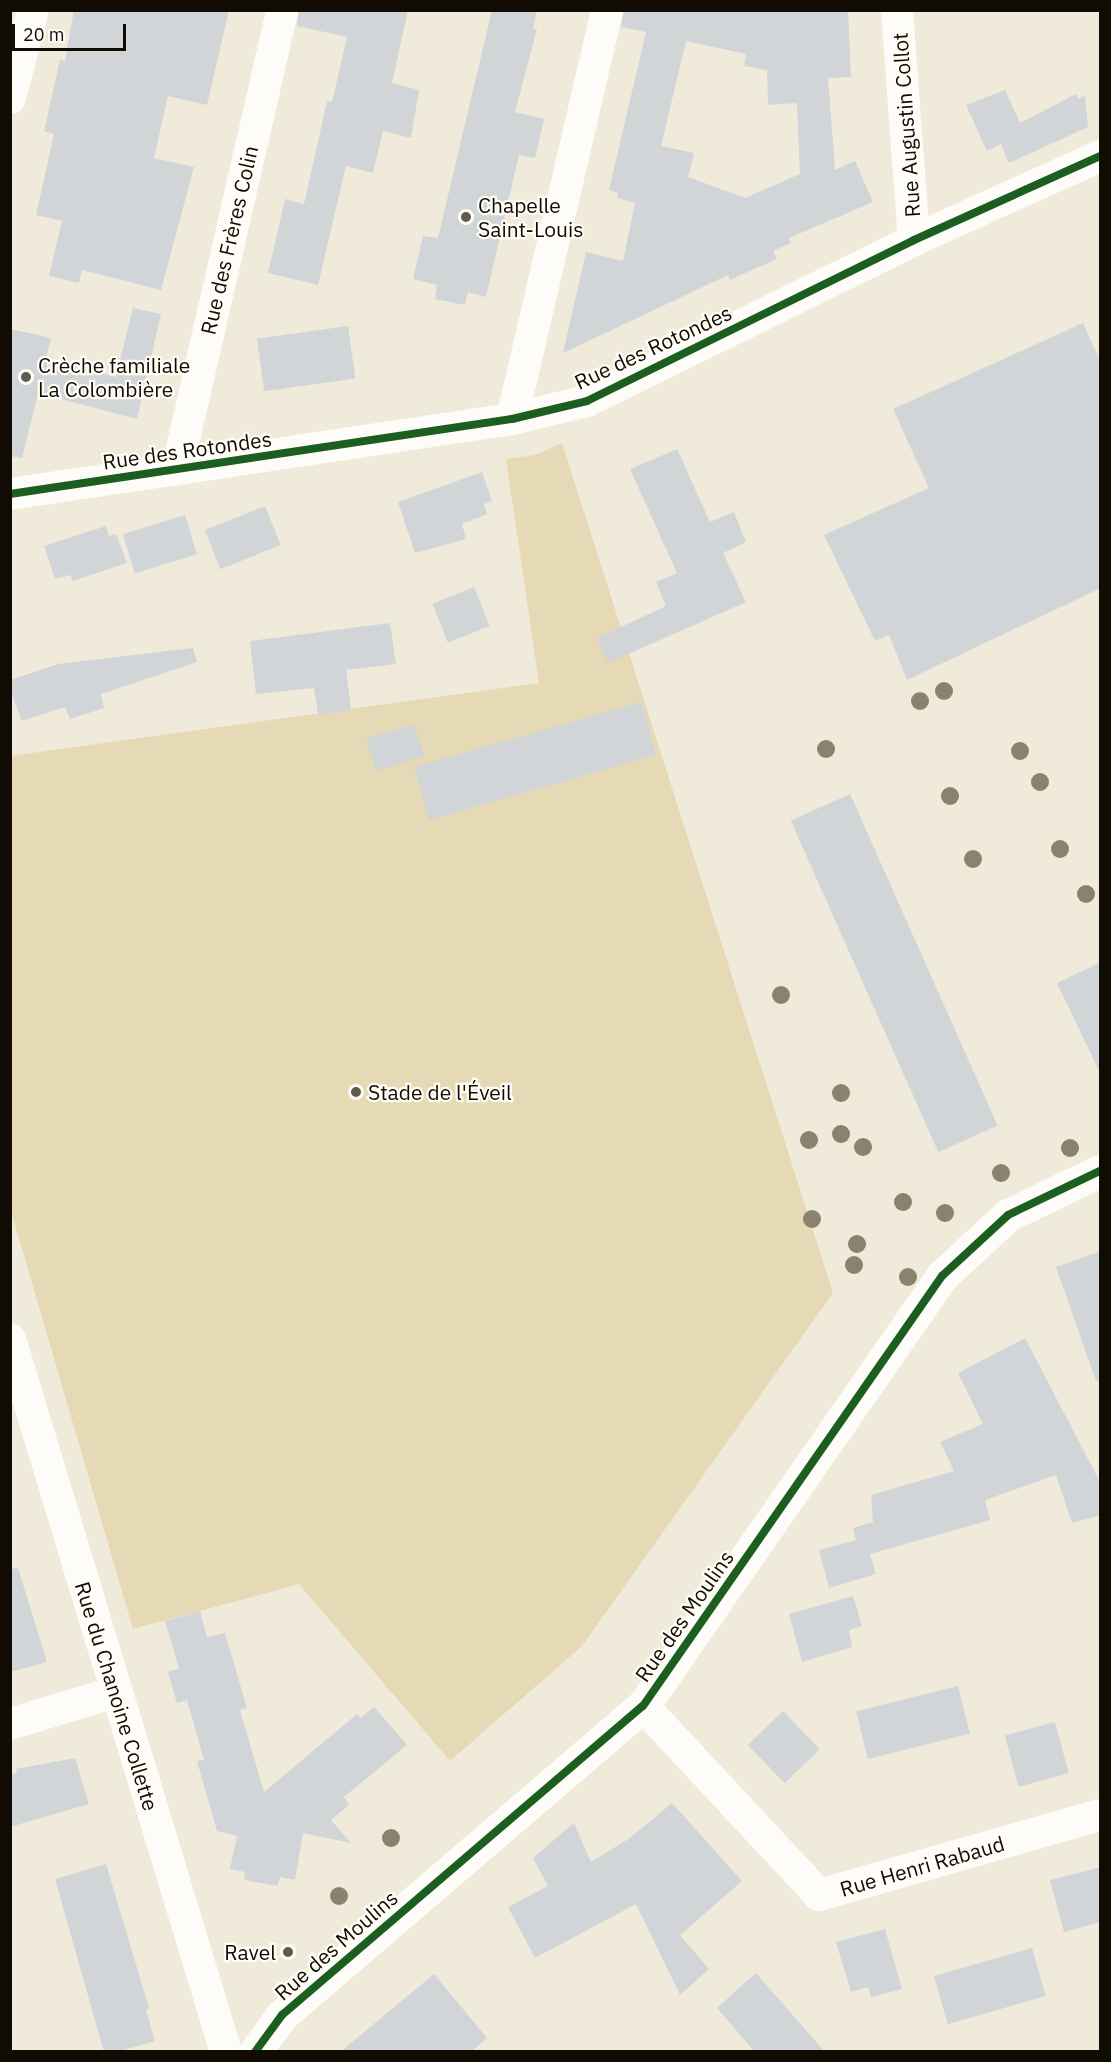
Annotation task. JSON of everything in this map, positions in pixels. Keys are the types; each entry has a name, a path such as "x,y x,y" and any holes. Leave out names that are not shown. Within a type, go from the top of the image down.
{"street":[{"path":"10,98 33,10"},
{"name":"Rue des Frères Colin","path":"177,470 282,10"},
{"path":"512,419 607,10"},
{"name":"Rue Augustin Collot","path":"897,10 914,240"},
{"name":"Rue des Rotondes","path":"10,494 512,419 587,401 914,240 1101,156"},
{"name":"Rue des Moulins","path":"255,2052 282,2015 643,1706 942,1276 1008,1215 1101,1172"},
{"name":"Rue du Chanoine Collette","path":"10,1339 115,1692 226,2052"},
{"path":"10,1724 115,1692"},
{"name":"Rue Henri Rabaud","path":"643,1706 819,1895 1101,1815"}],"shaded area":[{"path":"562,443 833,1293 582,1646 450,1761 299,1584 133,1629 11,1211 10,756 539,683 506,459 535,455"}],"building":[{"path":"74,10 229,10 207,105 168,96 154,158 194,167 161,290 82,270 79,283 49,276 62,221 36,215 54,134 44,131 60,60 65,61"},
{"path":"299,10 408,10 392,83 419,90 411,138 383,131 373,173 346,166 318,285 268,273 285,199 304,204 327,101 332,102 347,37 297,26"},
{"path":"492,10 537,10 533,29 537,29 515,112 544,119 535,158 519,155 486,297 468,292 465,305 435,299 437,285 413,279 423,236 438,238"},
{"path":"624,10 848,10 851,77 828,78 835,170 855,161 873,202 789,238 791,243 773,251 777,259 730,280 728,275 563,353 586,252 623,261 635,203 617,198 618,193 609,190 646,32 621,27","holes":["686,41 746,54 744,66 767,70 768,105 797,103 800,174 745,198 688,177 694,153 661,146"]},
{"path":"1005,90 1020,123 1076,94 1078,99 1085,95 1088,127 1009,163 1001,144 987,151 966,105"},
{"path":"133,308 161,314 137,419 38,393 22,458 10,456 10,329 51,338 46,359 116,377"},
{"path":"1083,323 1101,363 1101,588 907,680 889,635 875,641 824,535 929,488 893,409"},
{"path":"348,326 355,378 264,391 257,339"},
{"path":"677,449 710,522 734,512 746,542 723,553 746,602 608,663 597,638 666,606 656,582 677,573 630,469"},
{"path":"482,472 492,501 484,504 487,514 462,524 466,539 415,553 398,502"},
{"path":"265,506 281,545 220,569 205,530"},
{"path":"185,515 197,554 135,573 123,534"},
{"path":"106,526 109,536 116,534 127,563 73,581 70,575 55,579 44,546"},
{"path":"474,587 490,626 448,643 432,604"},
{"path":"390,623 396,664 346,670 351,710 318,715 314,688 256,694 250,641"},
{"path":"193,648 197,662 101,694 104,708 70,719 65,707 22,721 10,690 10,680 58,664"},
{"path":"641,702 656,755 429,820 414,767"},
{"path":"414,724 424,757 376,771 366,739"},
{"path":"850,794 998,1126 938,1152 791,820"},
{"path":"1101,962 1101,1075 1057,983"},
{"path":"1101,1251 1101,1380 1096,1381 1056,1267"},
{"path":"1025,1338 1101,1484 1101,1515 1072,1523 1056,1475 985,1500 990,1520 870,1554 876,1574 829,1588 819,1550 856,1540 853,1528 873,1522 871,1495 954,1471 940,1442 983,1424 958,1373"},
{"path":"18,1568 47,1662 10,1672 10,1569"},
{"path":"853,1596 862,1626 849,1630 852,1647 802,1662 789,1614"},
{"path":"200,1611 207,1637 225,1633 247,1708 240,1710 264,1792 357,1714 360,1718 374,1707 407,1745 344,1797 349,1805 331,1820 351,1843 303,1833 295,1880 280,1877 277,1886 244,1880 245,1872 230,1869 237,1836 217,1831 197,1761 204,1760 187,1700 177,1703 168,1672 179,1668 165,1621"},
{"path":"958,1686 970,1734 868,1759 856,1711"},
{"path":"783,1711 820,1749 785,1783 748,1745"},
{"path":"1055,1722 1069,1773 1018,1787 1005,1735"},
{"path":"75,1758 89,1804 10,1827 10,1775 17,1773 16,1769"},
{"path":"672,1803 742,1881 680,1935 709,1969 680,1995 636,1904 535,1958 508,1907 548,1886 533,1858 574,1823 591,1862 630,1838"},
{"path":"106,1864 149,2008 146,2010 155,2041 117,2052 104,2052 55,1879"},
{"path":"1101,1867 1101,1922 1064,1932 1050,1880"},
{"path":"885,1929 902,1989 871,1997 868,1987 851,1992 836,1942"},
{"path":"1032,1948 1046,1996 948,2024 934,1976"},
{"path":"756,1973 825,2052 755,2052 717,2008"},
{"path":"434,1974 487,2038 471,2052 340,2052"}],"cycle path":[{"path":"10,494 512,419 587,401 914,240 1100,156"},
{"path":"255,2052 282,2015 643,1706 942,1276 1008,1215 1100,1171"}],"place":[{"name":"Chapelle Saint-Louis","path":"466,217"},
{"name":"Crèche familiale La Colombière","path":"26,377"},
{"name":"Stade de l'Éveil","path":"356,1092"},
{"name":"Ravel","path":"288,1952"}]}
